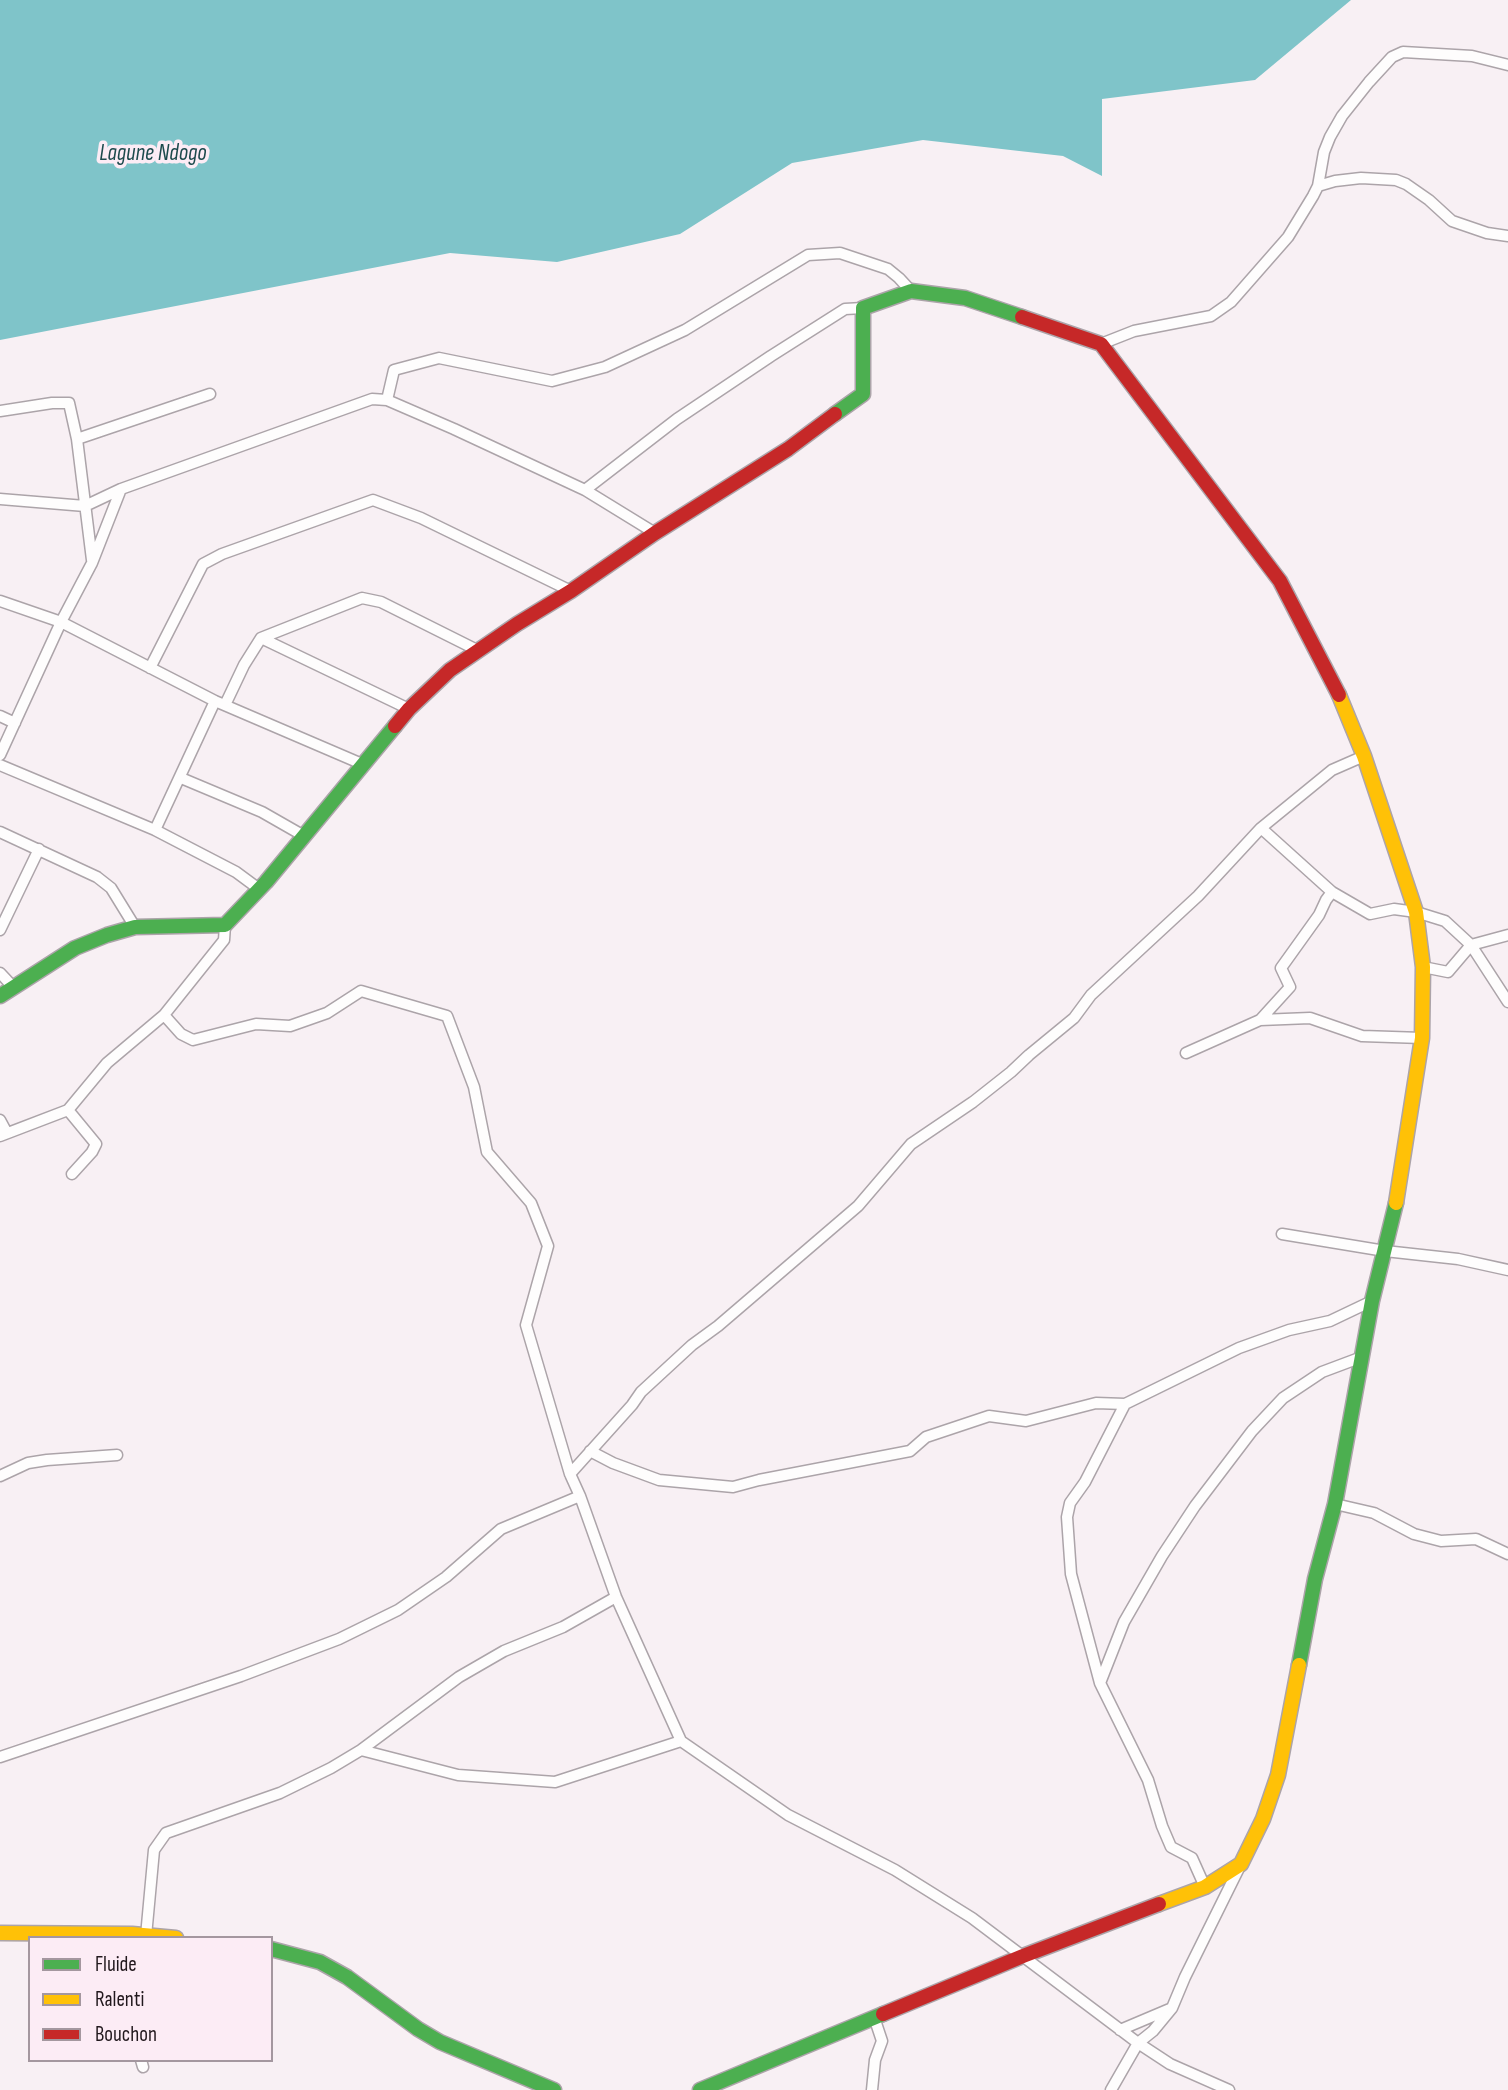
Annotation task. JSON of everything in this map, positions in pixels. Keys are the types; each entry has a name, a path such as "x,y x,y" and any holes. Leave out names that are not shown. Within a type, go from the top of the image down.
{"street":[{"path":"1101,344 1134,331 1211,316 1231,302 1288,237 1318,186 1324,152 1342,116 1392,57 1403,52 1472,56 1508,65"},
{"path":"1318,186 1361,178 1396,180 1418,192 1452,221 1487,233 1508,236"},
{"path":"387,400 394,370 439,358 552,381 605,367 685,330 808,255 840,253 888,269 911,291"},
{"path":"585,490 677,419 845,309 863,308 911,291 965,298 1101,344 1280,581 1340,697 1364,756 1416,912 1423,967 1422,1038 1395,1207 1372,1301 1335,1504 1315,1579 1278,1775 1263,1819 1172,2008 1153,2031 1138,2043 1111,2090"},
{"path":"0,1120 4,1135 68,1110 107,1063 164,1015 224,940 225,925 259,889 409,709 450,670 655,533 788,449 863,394 863,308"},
{"path":"77,439 210,394"},
{"path":"0,499 85,506 121,489 372,399 387,400 585,490 655,533"},
{"path":"0,411 69,403 77,439 92,563"},
{"path":"0,755 61,622 92,563 121,489"},
{"path":"150,668 203,564 222,554 373,500 421,518 571,591"},
{"path":"155,831 220,703 261,638 362,598 381,602 477,650"},
{"path":"0,601 61,622 220,703 362,764"},
{"path":"261,638 409,709"},
{"path":"0,716 15,723"},
{"path":"570,1474 649,1384 858,1206 911,1144 973,1102 1074,1018 1091,995 1198,896 1261,828 1332,770 1364,756"},
{"path":"0,765 155,831 236,872 259,889"},
{"path":"181,778 262,812 304,836"},
{"path":"1261,828 1332,892 1370,914 1394,909 1416,912 1445,921 1471,945 1508,1002"},
{"path":"0,832 96,877 111,888 135,927"},
{"path":"0,930 39,849"},
{"path":"1260,1020 1290,987 1281,968 1332,892"},
{"path":"0,996 75,948 107,935 135,927 225,925"},
{"path":"1423,967 1448,972 1471,945 1508,935"},
{"path":"0,973 14,988"},
{"path":"164,1015 181,1034 193,1040 256,1024 290,1026 327,1013 361,992 447,1016 474,1087 486,1152 531,1203 548,1246 526,1325 570,1474 616,1597 681,1741 788,1815 895,1870 972,1918 1120,2031 1170,2064 1229,2090"},
{"path":"1186,1053 1260,1020 1310,1018 1362,1035 1422,1038"},
{"path":"68,1110 96,1144 72,1174"},
{"path":"1282,1234 1385,1251 1458,1259 1508,1270"},
{"path":"590,1451 613,1463 659,1480 733,1487 910,1451 926,1437 989,1416 1026,1421 1096,1404 1125,1404 1239,1348 1289,1330 1330,1321 1372,1301"},
{"path":"1100,1683 1124,1622 1162,1556 1195,1506 1252,1431 1283,1398 1322,1372 1362,1357"},
{"path":"1125,1404 1085,1482 1069,1503 1067,1517 1071,1574 1100,1683 1148,1780 1161,1826 1171,1847 1192,1858 1205,1887"},
{"path":"0,1476 28,1463 117,1455"},
{"path":"0,1757 241,1676 339,1639 398,1610 446,1577 501,1529 580,1496"},
{"path":"1335,1504 1374,1513 1414,1534 1441,1541 1476,1539 1508,1554"},
{"path":"0,1933 137,1936 154,1850 166,1833 280,1793 331,1768 360,1750 459,1677 504,1651 563,1627 616,1597"},
{"path":"360,1750 458,1775 555,1782 681,1741"},
{"path":"700,2090 1023,1956 1205,1887 1241,1864"},
{"path":"273,1950 320,1962 347,1977 440,2042 554,2090"},
{"path":"1120,2031 1172,2008"},
{"path":"872,2090 875,2060 882,2041 874,2017"}],"water":[{"name":"Lagune Ndogo","path":"0,0 1351,0 1255,80 1102,99 1102,176 1063,156 923,140 792,163 680,234 557,262 450,253 0,340"}],"traffic: fast":[{"path":"835,414 863,394 863,308 911,291 965,298 1022,317"},
{"path":"0,996 75,948 107,935 135,927 225,925 266,882 395,726"},
{"path":"1299,1665 1315,1579 1335,1504 1372,1301 1396,1203"},
{"path":"273,1950 320,1962 347,1977 440,2042 554,2090"},
{"path":"700,2090 883,2014"}],"traffic: slow":[{"path":"1339,695 1364,756 1416,912 1423,967 1422,1038 1396,1203"},
{"path":"1159,1904 1205,1887 1241,1864 1263,1819 1278,1775 1299,1665"},
{"path":"0,1933 154,1936"}],"traffic: jam":[{"path":"1022,317 1101,344 1280,581 1339,695"},
{"path":"395,726 450,670 655,533 788,449 835,414"},
{"path":"883,2014 1159,1904"}]}
